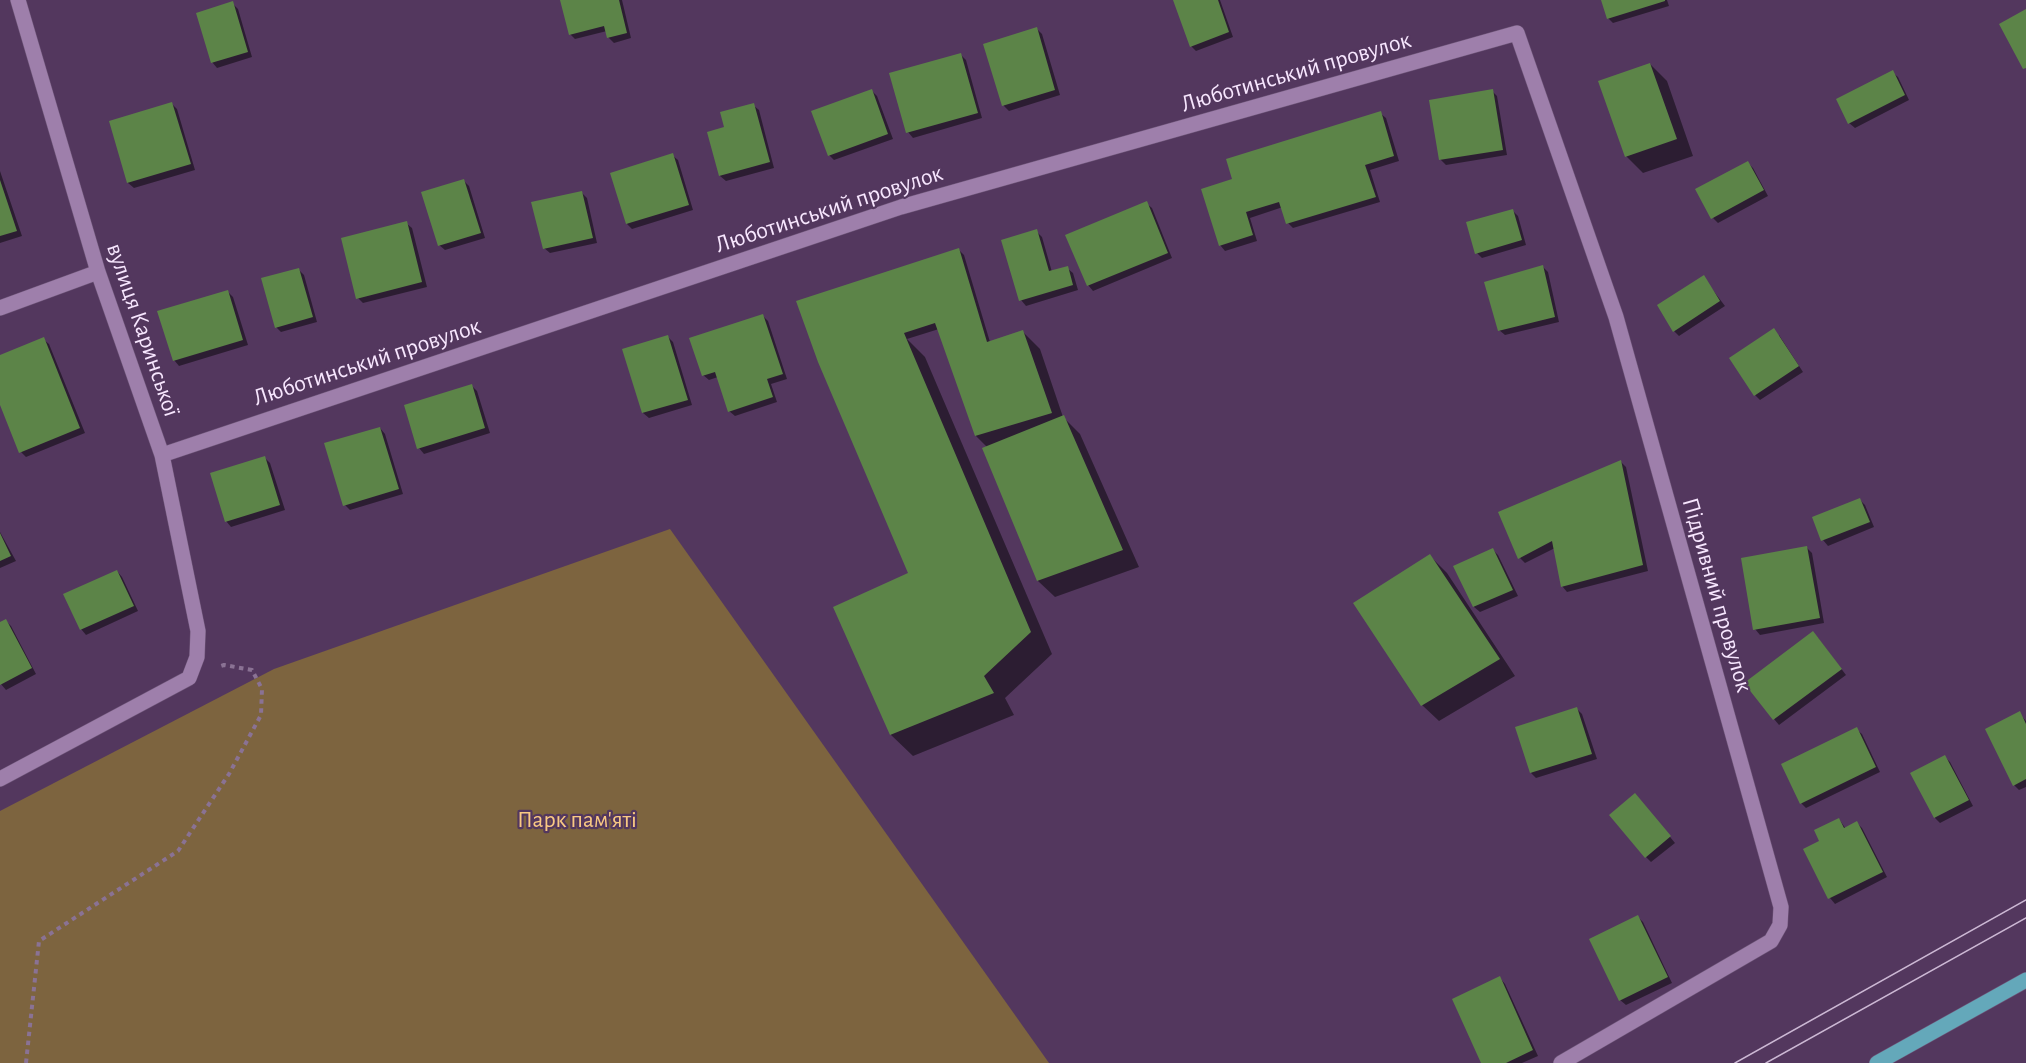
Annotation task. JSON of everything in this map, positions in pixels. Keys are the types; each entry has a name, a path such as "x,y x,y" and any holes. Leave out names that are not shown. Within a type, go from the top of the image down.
{"main road":[{"path":"1877,1063 2026,980"}],"street":[{"name":"вулиця Каринської","path":"18,0 98,272 162,454 198,631 197,657 189,678"},
{"name":"Люботинський провулок","path":"162,454 901,207 1517,33"},
{"name":"Підривний провулок","path":"1517,33 1616,317 1781,907 1780,925 1771,941 1561,1063"},
{"path":"0,308 98,272"},
{"path":"0,779 189,678"}],"path":[{"path":"26,1063 39,941 178,851 229,774 261,715 262,689 252,669 224,665 189,678"}],"green space":[{"name":"Парк пам'яті","path":"670,529 1049,1063 0,1063 0,811 274,669"}],"building":[{"path":"560,0 619,0 627,33 607,38 604,26 569,35"},
{"path":"1173,0 1218,0 1229,32 1190,47"},
{"path":"1601,0 1665,0 1665,1 1607,19"},
{"path":"233,1 248,52 211,63 196,13"},
{"path":"2026,9 2026,68 2023,69 1999,24"},
{"path":"1037,27 1055,90 1002,106 983,44"},
{"path":"961,53 978,113 906,133 889,73"},
{"path":"1650,63 1677,139 1625,157 1598,81"},
{"path":"1893,70 1905,95 1848,124 1836,99"},
{"path":"872,89 888,134 828,156 811,111"},
{"path":"1493,89 1503,150 1439,160 1429,100"},
{"path":"172,102 191,164 127,183 109,121"},
{"path":"754,103 770,162 719,176 707,132 724,127 720,112"},
{"path":"1381,111 1394,156 1365,165 1376,197 1286,224 1279,202 1246,212 1253,235 1219,246 1201,189 1232,179 1226,159"},
{"path":"673,153 689,205 626,224 610,173"},
{"path":"1748,161 1764,190 1711,219 1695,189"},
{"path":"464,179 481,233 438,246 421,192"},
{"path":"0,180 17,231 0,236"},
{"path":"582,191 593,238 543,249 531,202"},
{"path":"1147,201 1168,253 1087,286 1065,235"},
{"path":"1513,209 1522,240 1475,254 1466,222"},
{"path":"407,221 422,282 356,299 341,238"},
{"path":"1037,229 1049,271 1068,266 1073,285 1019,301 1001,240"},
{"path":"959,248 987,342 1023,330 1052,413 975,436 935,323 904,333 1031,632 984,676 994,693 890,735 833,607 908,573 818,362 796,301"},
{"path":"1543,265 1555,317 1498,331 1484,282"},
{"path":"299,268 313,317 275,328 261,278"},
{"path":"1704,275 1720,301 1673,332 1657,305"},
{"path":"228,290 243,340 173,361 157,311"},
{"path":"763,314 783,374 767,379 773,397 728,412 715,372 702,376 689,338"},
{"path":"1774,328 1799,366 1754,396 1729,358"},
{"path":"668,335 688,400 642,413 622,349"},
{"path":"44,337 80,428 19,453 0,405 0,355"},
{"path":"472,384 485,428 417,449 404,405"},
{"path":"1064,415 1123,550 1037,581 982,448"},
{"path":"380,427 399,489 343,506 324,443"},
{"path":"265,456 280,505 225,522 210,473"},
{"path":"1621,460 1643,565 1561,587 1552,541 1518,559 1498,512"},
{"path":"1860,498 1870,522 1821,541 1812,517"},
{"path":"0,533 11,556 0,561"},
{"path":"1807,546 1820,618 1753,630 1741,558"},
{"path":"1493,548 1513,590 1473,607 1453,566"},
{"path":"1430,554 1500,659 1421,706 1353,603"},
{"path":"117,570 134,606 80,630 63,594"},
{"path":"6,619 32,668 0,685 0,622"},
{"path":"1813,631 1842,669 1773,720 1744,683"},
{"path":"1577,707 1592,754 1530,773 1515,727"},
{"path":"2020,711 2026,724 2026,779 2013,786 1985,729"},
{"path":"1857,727 1876,767 1800,804 1781,764"},
{"path":"1945,755 1969,800 1934,818 1910,773"},
{"path":"1635,793 1671,836 1645,858 1609,815"},
{"path":"1839,818 1844,828 1857,821 1883,872 1828,899 1803,849 1819,841 1814,830"},
{"path":"1638,915 1668,977 1619,1001 1589,939"},
{"path":"1500,976 1533,1050 1506,1063 1481,1063 1452,999"}],"tram line":[{"path":"1735,1063 2026,900"},
{"path":"1766,1063 2026,918"}]}
